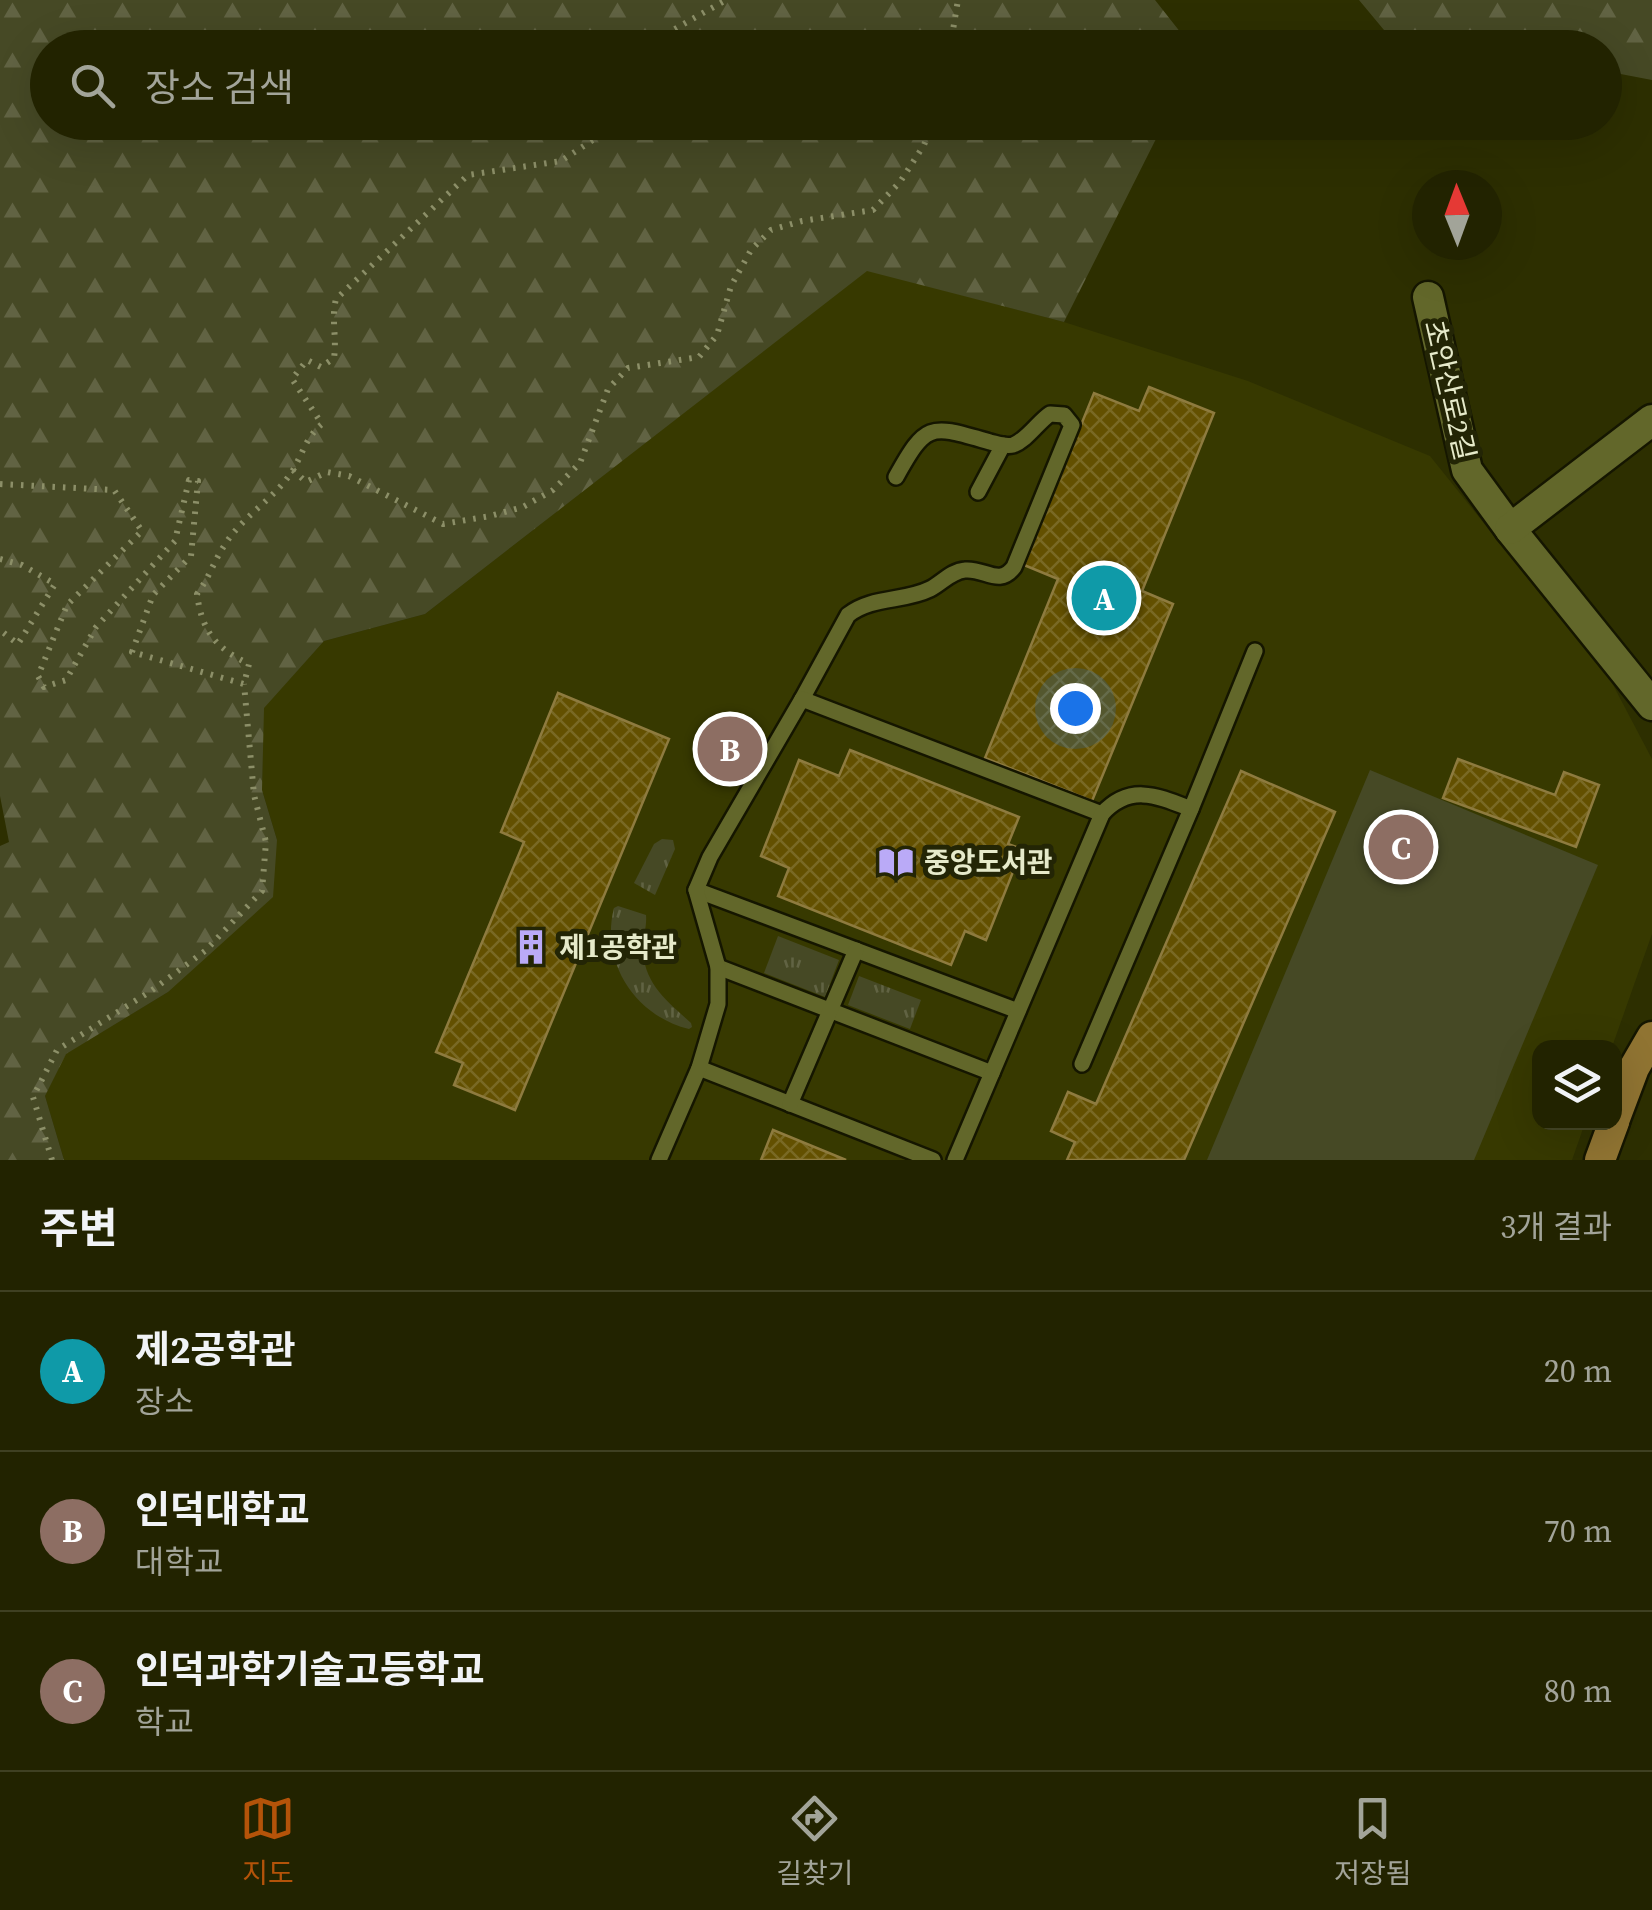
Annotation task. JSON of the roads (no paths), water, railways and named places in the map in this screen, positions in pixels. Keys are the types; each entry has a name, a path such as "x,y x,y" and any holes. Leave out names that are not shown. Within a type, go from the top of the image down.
{"street":[{"name":"초안산로2길","path":"1428,297 1467,470 1510,530 1652,705"},
{"path":"1510,530 1652,420"},
{"path":"1622,1100 1634,1068 1652,1037"},
{"path":"1600,1160 1611,1130"}],"lane":[{"path":"658,1160 699,1068 718,1004 718,967 696,890 710,856 848,615 867,604 917,595 967,569 1001,578 1007,576 1072,425 1064,415 1050,414 1019,441 1004,445 952,431 931,432 916,440 896,478"},
{"path":"978,492 1004,445"},
{"path":"1082,1064 1255,651"},
{"path":"802,699 1102,814"},
{"path":"955,1160 1102,814 1135,793 1152,794 1192,809"},
{"path":"696,890 1018,1011"},
{"path":"790,1104 856,950"},
{"path":"718,967 992,1073"},
{"path":"699,1068 932,1160"}],"place":[{"name":"제2공학관","path":"1104,598"},
{"name":"인덕대학교","path":"730,749"},
{"name":"인덕과학기술고등학교","path":"1401,847"},
{"name":"중앙도서관","path":"896,862"},
{"name":"제1공학관","path":"531,947"}]}
